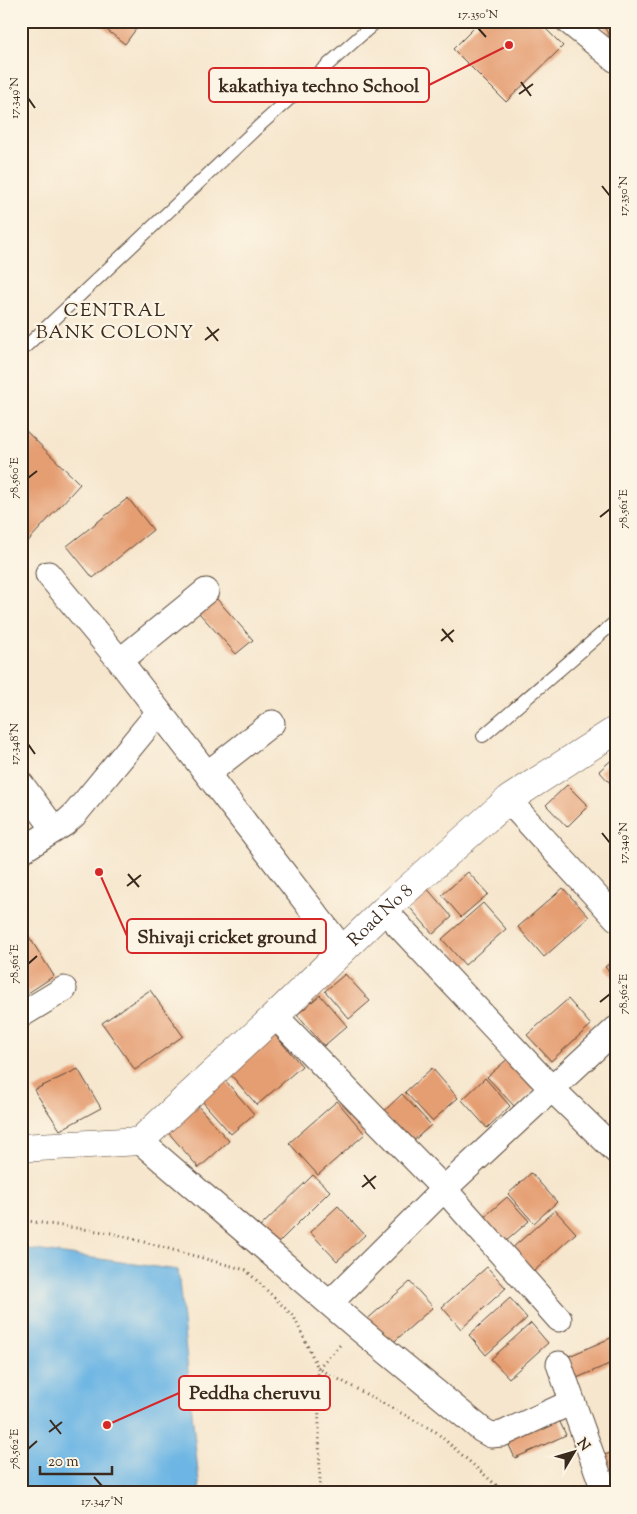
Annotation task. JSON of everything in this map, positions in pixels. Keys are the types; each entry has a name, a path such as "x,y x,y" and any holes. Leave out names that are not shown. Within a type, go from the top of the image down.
{"street":[{"path":"568,21 616,60"},
{"path":"48,574 120,661 343,950"},
{"path":"120,661 206,590"},
{"path":"21,851 64,824 75,814 160,712"},
{"path":"207,774 272,723"},
{"name":"Road No 8","path":"140,1142 276,1016 384,910 508,800 616,730"},
{"path":"21,784 55,830"},
{"path":"508,800 616,918"},
{"path":"384,910 552,1089 616,1151"},
{"path":"21,1015 64,989"},
{"path":"276,1016 444,1189 559,1319"},
{"path":"330,1304 444,1189 616,1029"},
{"path":"21,1148 140,1142 358,1328 482,1430 491,1435 502,1434 572,1402"},
{"path":"559,1364 605,1493"}],"lane":[{"path":"21,351 258,127 377,21"},
{"path":"483,736 616,621"}],"path":[{"path":"21,1220 111,1233 246,1270 294,1318 318,1368 320,1487 316,1493"},
{"path":"318,1368 358,1328"},
{"path":"318,1368 436,1432 505,1493"}],"water":[{"path":"21,1248 178,1270 200,1493 21,1493"}],"building":[{"path":"95,21 142,21 125,44"},
{"path":"481,21 538,21 563,46 506,102 453,49"},
{"path":"616,21 616,47 602,23"},
{"path":"21,426 80,484 21,549"},
{"path":"128,498 153,530 93,578 67,546"},
{"path":"216,598 253,640 236,654 199,613"},
{"path":"616,756 616,778 610,783 599,771"},
{"path":"567,785 588,806 567,827 546,805"},
{"path":"468,872 488,894 461,917 442,895"},
{"path":"424,885 452,917 433,934 405,902"},
{"path":"563,888 589,917 544,957 518,927"},
{"path":"483,903 506,929 465,965 442,939"},
{"path":"26,932 54,976 28,993 21,982 21,935"},
{"path":"616,958 616,979 605,967"},
{"path":"345,974 370,1001 349,1019 325,991"},
{"path":"150,990 183,1036 135,1070 102,1023"},
{"path":"320,995 347,1026 324,1046 297,1015"},
{"path":"568,999 591,1025 551,1061 527,1035"},
{"path":"275,1035 302,1066 257,1105 230,1074"},
{"path":"512,1055 539,1085 515,1107 487,1077"},
{"path":"432,1068 458,1098 432,1121 405,1092"},
{"path":"78,1069 101,1108 60,1130 34,1090"},
{"path":"485,1078 510,1106 487,1128 462,1100"},
{"path":"224,1079 254,1114 231,1134 201,1100"},
{"path":"402,1094 431,1125 410,1144 382,1113"},
{"path":"337,1101 365,1134 318,1175 289,1143"},
{"path":"197,1105 229,1141 199,1168 167,1131"},
{"path":"531,1173 557,1202 534,1223 508,1194"},
{"path":"313,1175 330,1191 275,1246 258,1229"},
{"path":"507,1197 529,1221 504,1243 482,1219"},
{"path":"338,1206 365,1235 337,1261 310,1232"},
{"path":"555,1210 576,1233 531,1274 510,1250"},
{"path":"487,1267 506,1288 461,1329 442,1307"},
{"path":"410,1282 433,1307 387,1348 364,1322"},
{"path":"510,1298 527,1318 486,1355 469,1335"},
{"path":"531,1323 548,1343 509,1378 491,1359"},
{"path":"613,1337 616,1344 616,1361 570,1381 560,1360"},
{"path":"557,1416 566,1435 515,1458 506,1439"},
{"path":"616,1451 616,1488 599,1457"}],"place":[{"name":"kakathiya techno School","path":"509,45"},
{"name":"Shivaji cricket ground","path":"99,872"},
{"name":"Peddha cheruvu","path":"107,1425"}],"district":[{"name":"CENTRAL BANK COLONY","path":"115,320"}]}
